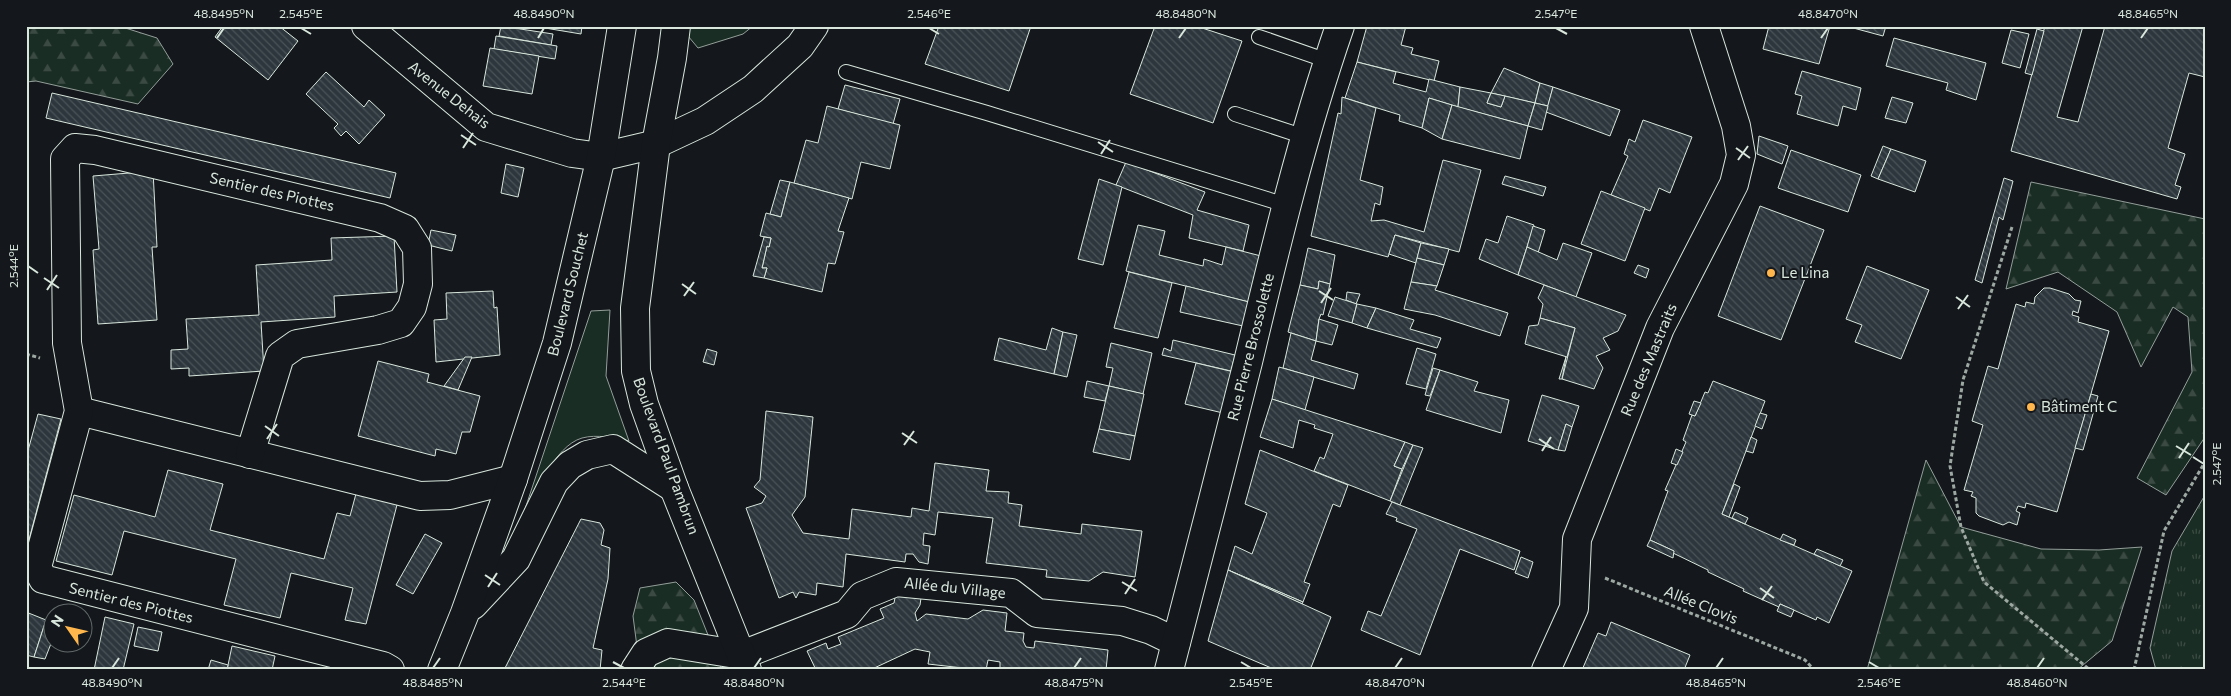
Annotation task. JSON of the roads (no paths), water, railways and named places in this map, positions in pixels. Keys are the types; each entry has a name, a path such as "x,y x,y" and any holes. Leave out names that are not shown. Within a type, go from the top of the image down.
{"street":[{"name":"Avenue Dehais","path":"366,26 486,127 572,153 601,157"},
{"path":"622,26 601,157 656,144 705,121 752,89 806,33"},
{"name":"Boulevard Paul Pambrun","path":"676,26 656,144 635,308 636,371 644,404 674,488 745,662"},
{"name":"Rue Pierre Brossolette","path":"1169,670 1286,206 1305,137 1340,26"},
{"name":"Rue des Mastraits","path":"1546,670 1574,608 1577,538 1660,328 1734,184 1740,155 1736,126 1704,26"},
{"name":"Sentier des Piottes","path":"250,454 280,356 297,344 378,330 401,323 412,307 418,284 417,248 405,228 380,218 95,150 75,148 65,159 67,343 79,411 37,567 43,579 383,666 390,670"},
{"name":"Boulevard Souchet","path":"442,670 465,613 513,479 557,343 601,157"},
{"path":"79,411 420,496 450,495 513,479"},
{"path":"465,613 516,559 554,482 570,465 587,455 613,450 674,488"},
{"name":"Allée du Village","path":"745,662 847,614 862,596 896,582 1011,593 1036,613 1122,621 1151,630 1176,642"},
{"path":"635,670 646,653 668,643 745,662"}],"lane":[{"path":"1259,37 1328,61"},
{"path":"846,72 987,113 1286,206"},
{"path":"1235,114 1305,137"}],"place":[{"name":"Le Lina","path":"1771,273"},
{"name":"Bâtiment C","path":"2031,407"}]}
